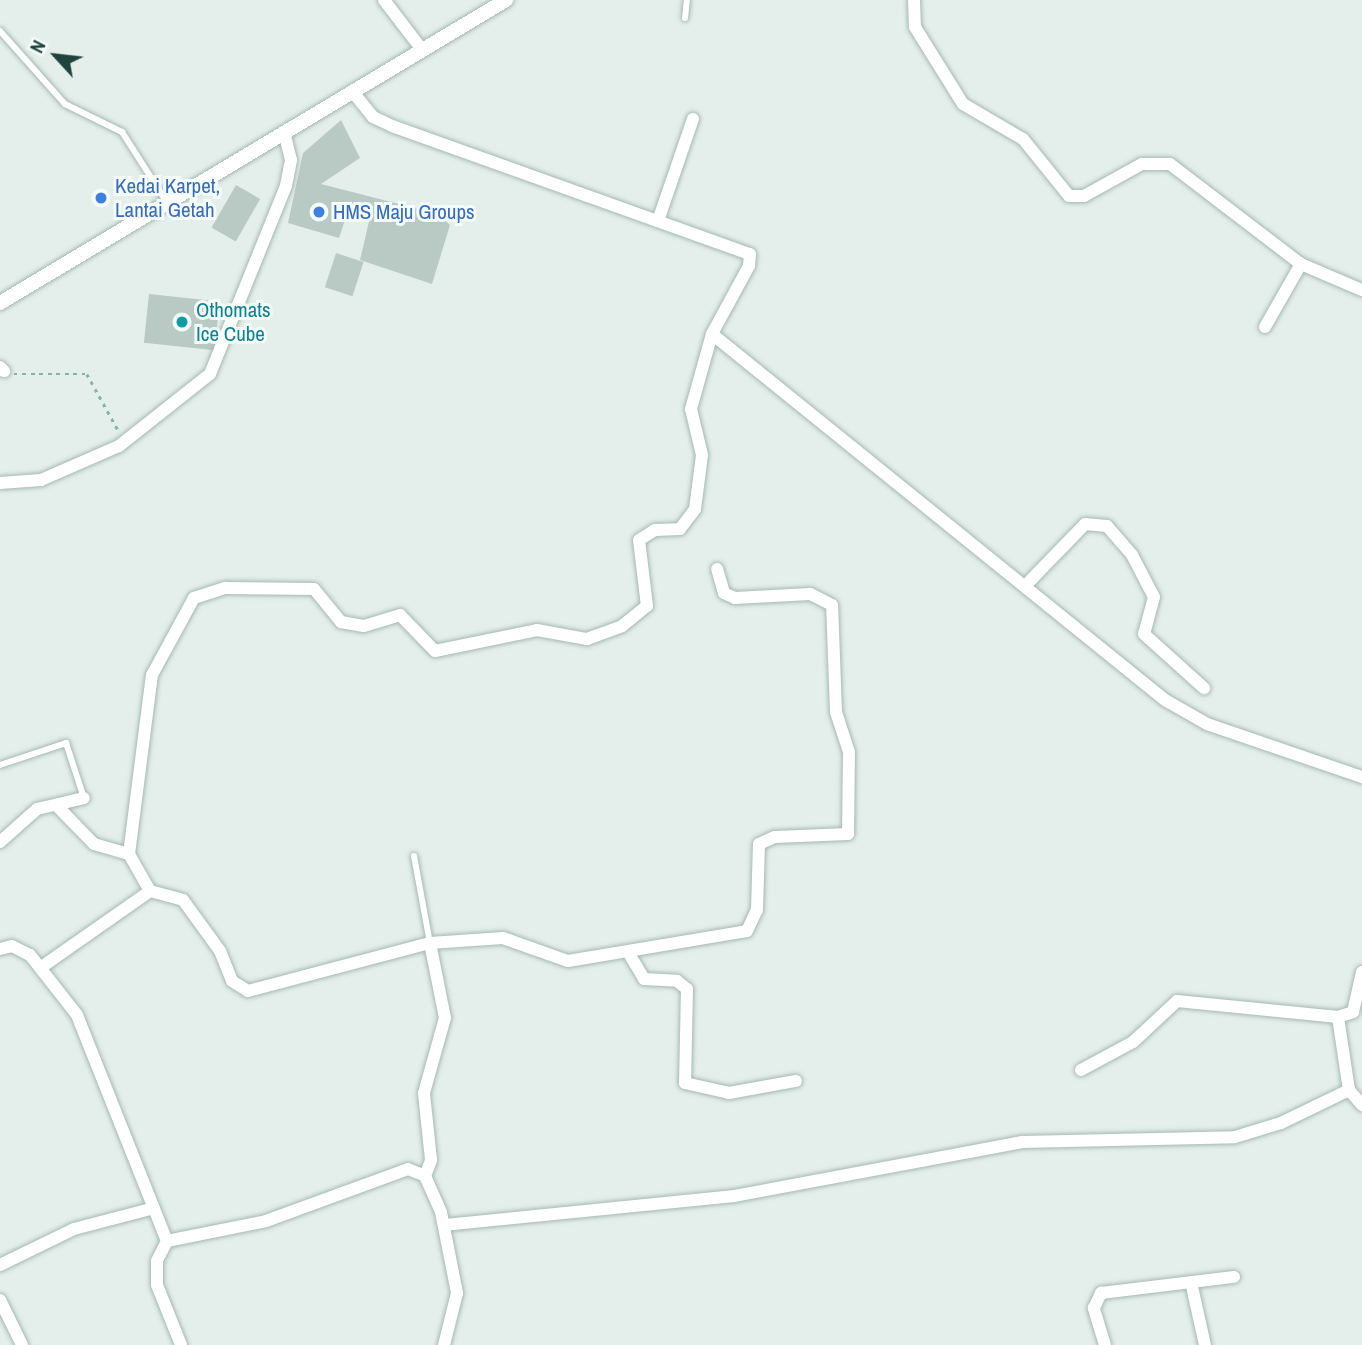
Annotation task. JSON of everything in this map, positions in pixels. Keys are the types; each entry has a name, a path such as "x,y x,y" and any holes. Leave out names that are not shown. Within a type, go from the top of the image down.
{"street":[{"path":"384,0 420,47"},
{"path":"0,303 352,91 420,47 506,0"},
{"path":"914,0 911,15 920,38 963,104 1023,139 1069,196 1084,196 1142,164 1171,164 1301,264 1362,290"},
{"path":"352,91 373,117 392,126 750,254 749,266 712,334 691,410 702,455 695,509 680,528 655,530 639,540 647,595 640,616 587,639 537,631 435,651 400,615 364,626 341,622 314,589 206,591 182,611 154,664 129,854 150,891 183,900 220,951 232,981 248,991 430,943 503,938 568,961 747,931 757,911 759,844 775,837 839,838 851,829 849,752 834,701 832,605 810,594 735,598 724,593 717,569"},
{"path":"658,221 693,119"},
{"path":"0,483 41,480 128,440 202,384 219,358 286,186 291,160 284,132"},
{"path":"1265,327 1301,264"},
{"path":"712,334 1185,713 1362,777"},
{"path":"1024,586 1085,524 1107,526 1132,555 1154,597 1144,634 1203,688"},
{"path":"0,842 37,809 84,798"},
{"path":"56,805 94,844 129,854"},
{"path":"43,967 150,891"},
{"path":"430,943 445,1018 424,1093 431,1160 425,1176 444,1224 457,1293 444,1345"},
{"path":"0,949 18,948 43,967 76,1015 150,1209 167,1241"},
{"path":"628,952 644,979 677,981 687,989 683,1078 690,1087 729,1093 796,1081"},
{"path":"1082,1070 1133,1042 1177,1001 1338,1017 1353,1012 1362,972"},
{"path":"1338,1017 1349,1090 1362,1105"},
{"path":"444,1224 734,1196 1022,1142 1235,1137 1281,1123 1349,1090"},
{"path":"181,1345 157,1285 156,1261 167,1241 278,1217 408,1169 425,1176"},
{"path":"0,1265 74,1228 150,1209"},
{"path":"1105,1345 1094,1308 1101,1293 1234,1277"},
{"path":"1191,1282 1205,1345"},
{"path":"0,1300 22,1345"}],"lane":[{"path":"685,18 687,0"},
{"path":"0,31 65,104 122,132 167,203"},
{"path":"0,765 66,743 84,798"},
{"path":"414,856 430,943"}],"path":[{"path":"2,370 55,378 87,374 107,419 128,440"}],"building":[{"path":"341,120 360,158 321,184 438,214 450,225 432,284 360,260 370,217 348,211 339,238 288,223 303,153"},
{"path":"236,185 260,199 236,241 212,227"},
{"path":"336,253 364,262 352,296 325,287"},
{"name":"Othomats Ice Cube","path":"149,294 220,301 214,350 144,343"}],"place":[{"name":"Kedai Karpet, Lantai Getah","path":"101,198"},
{"name":"HMS Maju Groups","path":"319,212"},
{"name":"Othomats Ice Cube","path":"182,322"}]}
